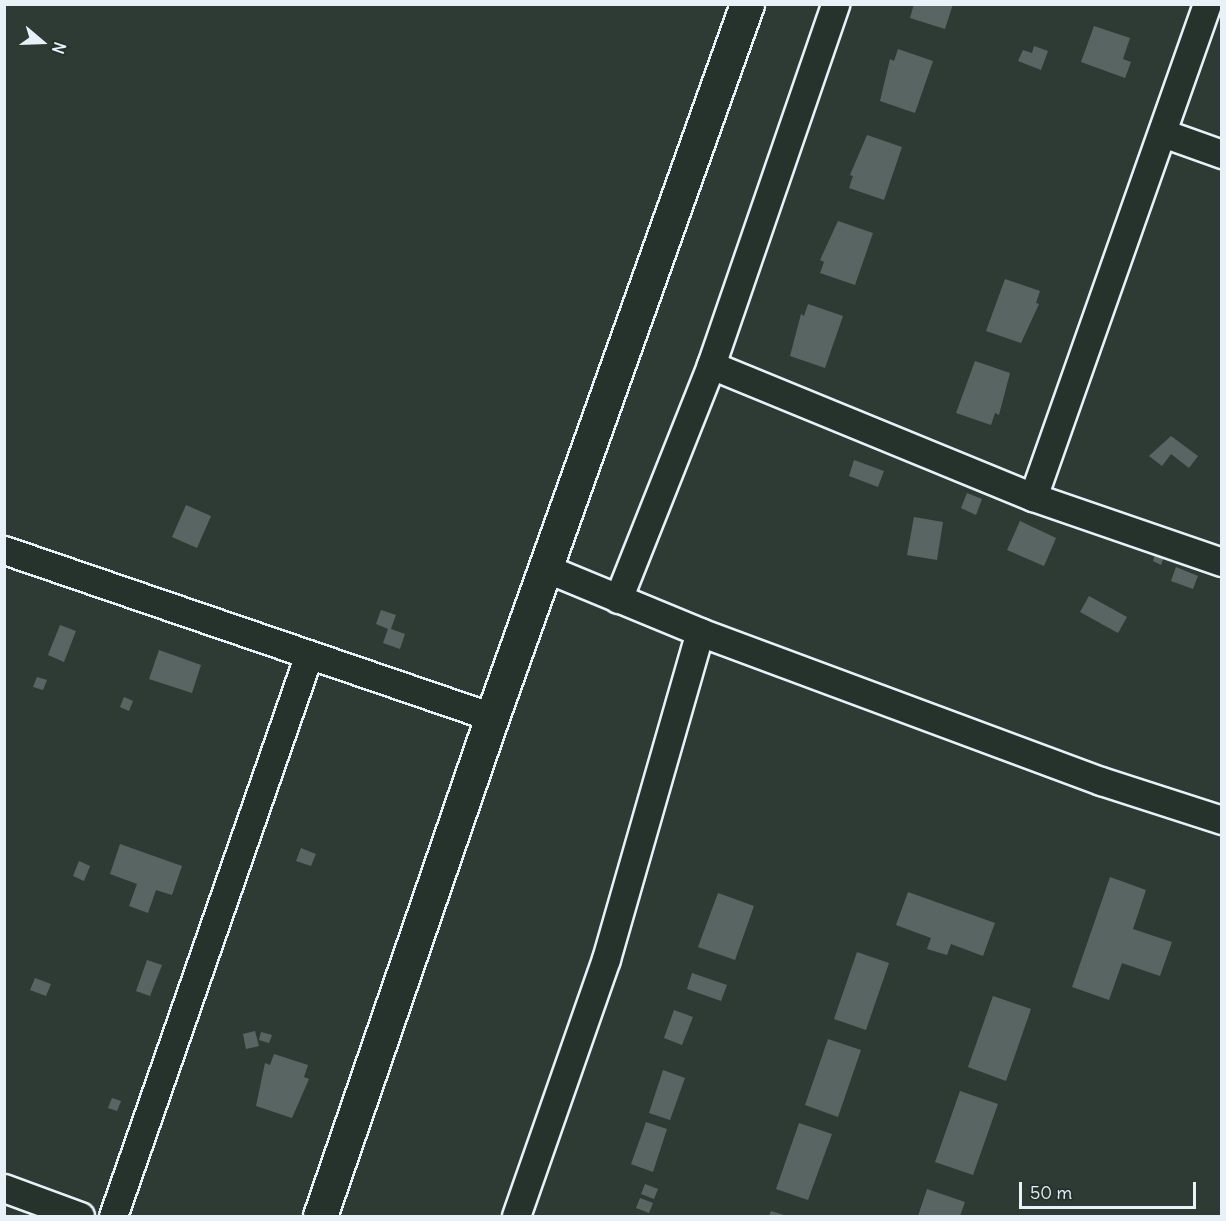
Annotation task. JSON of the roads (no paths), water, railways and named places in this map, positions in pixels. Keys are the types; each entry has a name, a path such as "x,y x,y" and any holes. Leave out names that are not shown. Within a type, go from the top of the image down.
{"street":[{"path":"320,1216 492,717 747,4"},
{"path":"618,599 711,365 834,4"},
{"path":"1033,497 1207,4"},
{"path":"1163,133 1221,154"},
{"path":"711,365 1033,497 1221,562"},
{"path":"4,550 492,717"},
{"path":"545,568 700,632 1101,781 1221,820"},
{"path":"516,1216 606,958 700,632"},
{"path":"113,1216 309,654"},
{"path":"4,1188 80,1216"}]}
